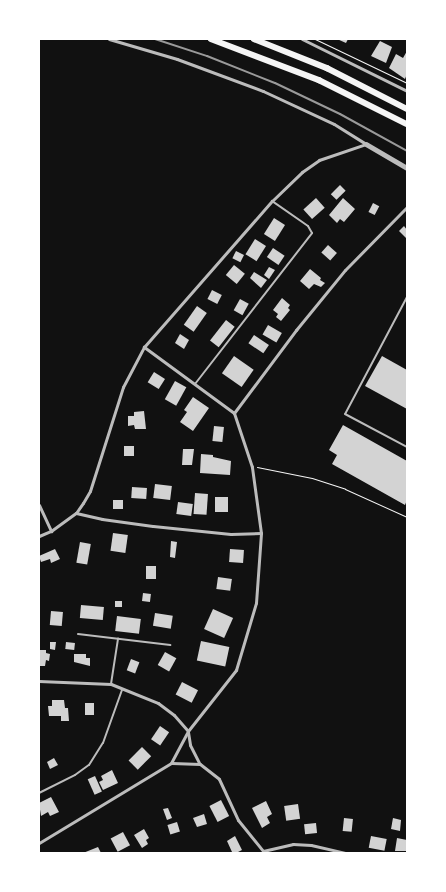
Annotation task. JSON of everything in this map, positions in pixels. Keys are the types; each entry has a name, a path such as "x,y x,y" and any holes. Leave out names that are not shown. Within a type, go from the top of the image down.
{"highway":[{"path":"211,39 319,80 407,124"},
{"path":"254,39 327,68 407,109"}],"street":[{"path":"109,39 177,59 264,91 334,124 407,168"},
{"path":"302,39 407,91"},
{"path":"39,536 51,531 76,513 90,491 123,387 144,347 272,201 302,172 319,160 366,144"},
{"path":"234,413 296,330 345,270 407,207"},
{"path":"39,843 171,763 188,731 236,670 256,603 260,533 252,467 234,413 144,347"},
{"path":"39,505 51,531"},
{"path":"76,513 153,526 231,534 260,533"},
{"path":"39,681 111,684 158,702 174,714 188,731 190,745 200,764 219,779 238,820 261,852 293,844 346,853"},
{"path":"171,763 200,764"}],"lane":[{"path":"194,385 312,233 308,226 272,201"},
{"path":"407,298 345,414 407,447"},
{"path":"78,634 170,646"},
{"path":"111,684 118,639"},
{"path":"39,793 75,775 89,765 103,743 123,688"}],"path":[{"path":"315,39 407,83"},
{"path":"252,467 266,467 312,478 345,489 407,518"}],"building":[{"path":"337,39 348,39 346,43"},
{"path":"380,41 392,47 386,63 371,56"},
{"path":"407,51 407,74 405,79 389,68 396,54 403,58"},
{"path":"340,185 346,191 336,200 331,194"},
{"path":"316,198 325,208 312,219 303,209"},
{"path":"343,198 355,209 344,222 340,219 337,223 329,215"},
{"path":"373,203 379,206 375,215 368,212"},
{"path":"274,218 285,225 275,241 264,234"},
{"path":"404,226 407,230 407,239 399,231"},
{"path":"255,239 266,246 256,261 245,254"},
{"path":"328,245 337,253 330,260 321,252"},
{"path":"273,248 285,256 278,265 267,257"},
{"path":"236,251 244,255 240,262 232,258"},
{"path":"234,265 245,274 237,284 226,275"},
{"path":"269,267 275,270 269,279 264,275"},
{"path":"310,269 325,283 321,287 314,284 309,289 300,281"},
{"path":"254,272 267,280 261,288 250,278"},
{"path":"212,290 222,295 217,304 207,299"},
{"path":"282,298 290,305 288,308 290,310 281,321 276,317 278,314 273,310"},
{"path":"240,299 249,304 242,315 234,310"},
{"path":"197,306 207,313 194,332 184,325"},
{"path":"226,320 235,327 219,347 210,340"},
{"path":"268,325 282,333 276,343 262,335"},
{"path":"180,334 189,340 184,349 175,343"},
{"path":"254,335 269,345 263,353 248,343"},
{"path":"234,356 254,370 242,387 222,373"},
{"path":"382,356 407,370 407,409 365,386"},
{"path":"154,372 165,379 159,389 148,382"},
{"path":"175,381 186,387 176,406 165,399"},
{"path":"193,397 209,408 193,431 180,422 187,412 184,410"},
{"path":"144,411 146,429 135,429 134,425 128,426 128,416 134,416 134,412"},
{"path":"343,425 407,461 407,500 405,505 332,464 337,455 329,450"},
{"path":"214,426 224,427 222,442 212,441"},
{"path":"124,446 134,446 134,456 124,456"},
{"path":"183,449 194,449 192,465 182,465"},
{"path":"201,454 213,455 213,457 231,461 230,475 200,473"},
{"path":"155,484 172,486 170,500 153,498"},
{"path":"132,487 147,488 146,499 131,498"},
{"path":"195,493 208,494 207,515 194,514"},
{"path":"215,497 228,497 228,512 215,512"},
{"path":"113,500 123,500 123,509 113,509"},
{"path":"178,502 193,504 191,516 176,514"},
{"path":"113,533 128,535 125,553 110,551"},
{"path":"171,541 177,542 175,558 170,557"},
{"path":"80,542 91,544 87,565 76,563"},
{"path":"55,549 60,559 51,563 50,559 41,562 39,556"},
{"path":"230,549 244,550 243,563 229,562"},
{"path":"146,566 156,566 156,579 146,579"},
{"path":"218,577 232,579 230,591 216,589"},
{"path":"143,593 151,594 150,602 142,601"},
{"path":"115,601 122,601 122,607 115,607"},
{"path":"81,605 104,607 103,620 80,618"},
{"path":"213,609 233,618 224,638 204,629"},
{"path":"51,611 63,612 62,626 50,625"},
{"path":"155,613 173,616 171,629 153,626"},
{"path":"117,616 141,619 139,634 115,631"},
{"path":"201,641 229,647 225,667 197,661"},
{"path":"50,642 56,642 55,650 50,649"},
{"path":"66,642 75,643 74,650 65,649"},
{"path":"39,650 46,650 46,653 50,654 49,661 46,660 45,666 40,666"},
{"path":"165,652 176,658 169,671 158,665"},
{"path":"74,654 86,654 86,658 90,658 90,666 74,662"},
{"path":"131,659 139,662 135,673 127,670"},
{"path":"182,682 198,690 192,703 176,694"},
{"path":"52,700 64,700 65,708 68,708 69,721 61,721 61,716 49,716 48,706 52,706"},
{"path":"85,703 94,703 94,715 85,715"},
{"path":"160,726 169,732 160,745 151,739"},
{"path":"142,747 151,756 138,770 129,760"},
{"path":"54,758 58,765 50,769 47,762"},
{"path":"112,770 118,783 103,790 99,782 103,780 101,776"},
{"path":"95,776 102,792 95,795 88,779"},
{"path":"51,797 59,812 50,816 48,812 41,816 39,803"},
{"path":"221,800 229,816 218,822 209,806"},
{"path":"266,801 272,814 267,817 270,823 262,828 252,808"},
{"path":"298,804 300,819 286,821 284,806"},
{"path":"168,808 172,818 167,820 163,809"},
{"path":"204,814 207,824 197,827 193,818"},
{"path":"344,818 353,819 352,832 343,831"},
{"path":"393,818 401,820 400,831 391,829"},
{"path":"177,822 180,832 170,834 167,825"},
{"path":"316,823 317,833 305,834 304,824"},
{"path":"144,829 149,838 146,840 148,844 142,848 134,835"},
{"path":"123,832 130,845 118,852 111,839"},
{"path":"235,836 242,850 236,853 232,852 227,841"},
{"path":"371,836 387,839 384,851 369,848"},
{"path":"397,838 407,840 407,851 395,851"},
{"path":"98,847 101,853 83,853"}],"railway":[{"path":"155,39 207,56 275,83 340,114 407,151"}]}
